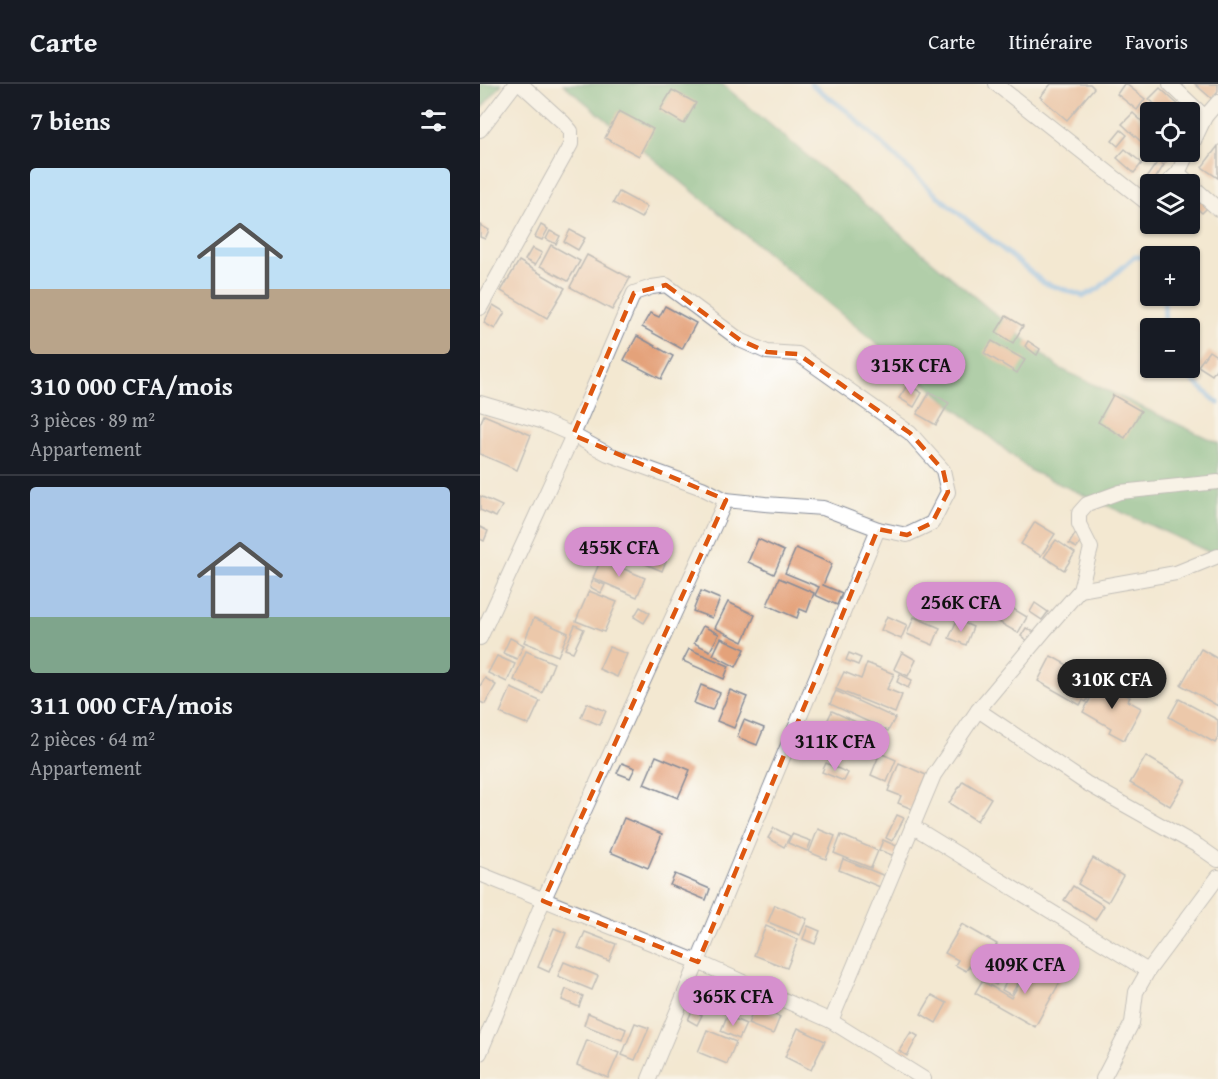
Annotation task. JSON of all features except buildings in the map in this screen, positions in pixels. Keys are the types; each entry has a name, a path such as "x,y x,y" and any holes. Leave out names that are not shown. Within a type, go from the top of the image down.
{"street":[{"path":"480,130 514,84"},
{"path":"480,308 571,144 571,131 521,84"},
{"path":"996,84 1140,197"},
{"path":"1170,84 1205,117"},
{"path":"1200,127 1205,117 1218,102"},
{"path":"1183,162 1178,173 1218,209"},
{"path":"480,403 541,421 573,435 608,454 693,485 726,500 823,508 878,529 907,535 932,523 948,492 943,470 910,433 798,354 767,352 740,340 666,285 652,287 634,293 573,435 480,638"},
{"path":"831,1022 933,775 978,710 1080,590 1091,548 1079,525 1079,513 1087,504 1120,492 1218,482"},
{"path":"480,1053 543,901 726,500"},
{"path":"649,1079 878,529"},
{"path":"1080,590 1176,573 1218,556"},
{"path":"978,710 1086,783 1198,846 1218,860"},
{"path":"912,826 1148,971"},
{"path":"480,874 698,962 831,1022 924,1079"},
{"path":"1103,1079 1132,1023 1136,992 1148,971 1218,877"}],"highlighted area":[{"path":"666,285 740,340 767,352 798,354 910,433 943,470 948,492 932,523 907,535 878,529 698,962 543,901 726,500 573,435 634,293"}],"green space":[{"path":"480,84 502,84 480,110"},
{"path":"563,84 722,84 1059,368 1218,443 1218,556 1031,471"}],"waterway":[{"path":"811,84 847,111 933,192 1044,283 1084,296 1098,289 1134,257 1140,257"},
{"path":"1164,306 1165,318"},
{"path":"1190,378 1218,403"}]}
